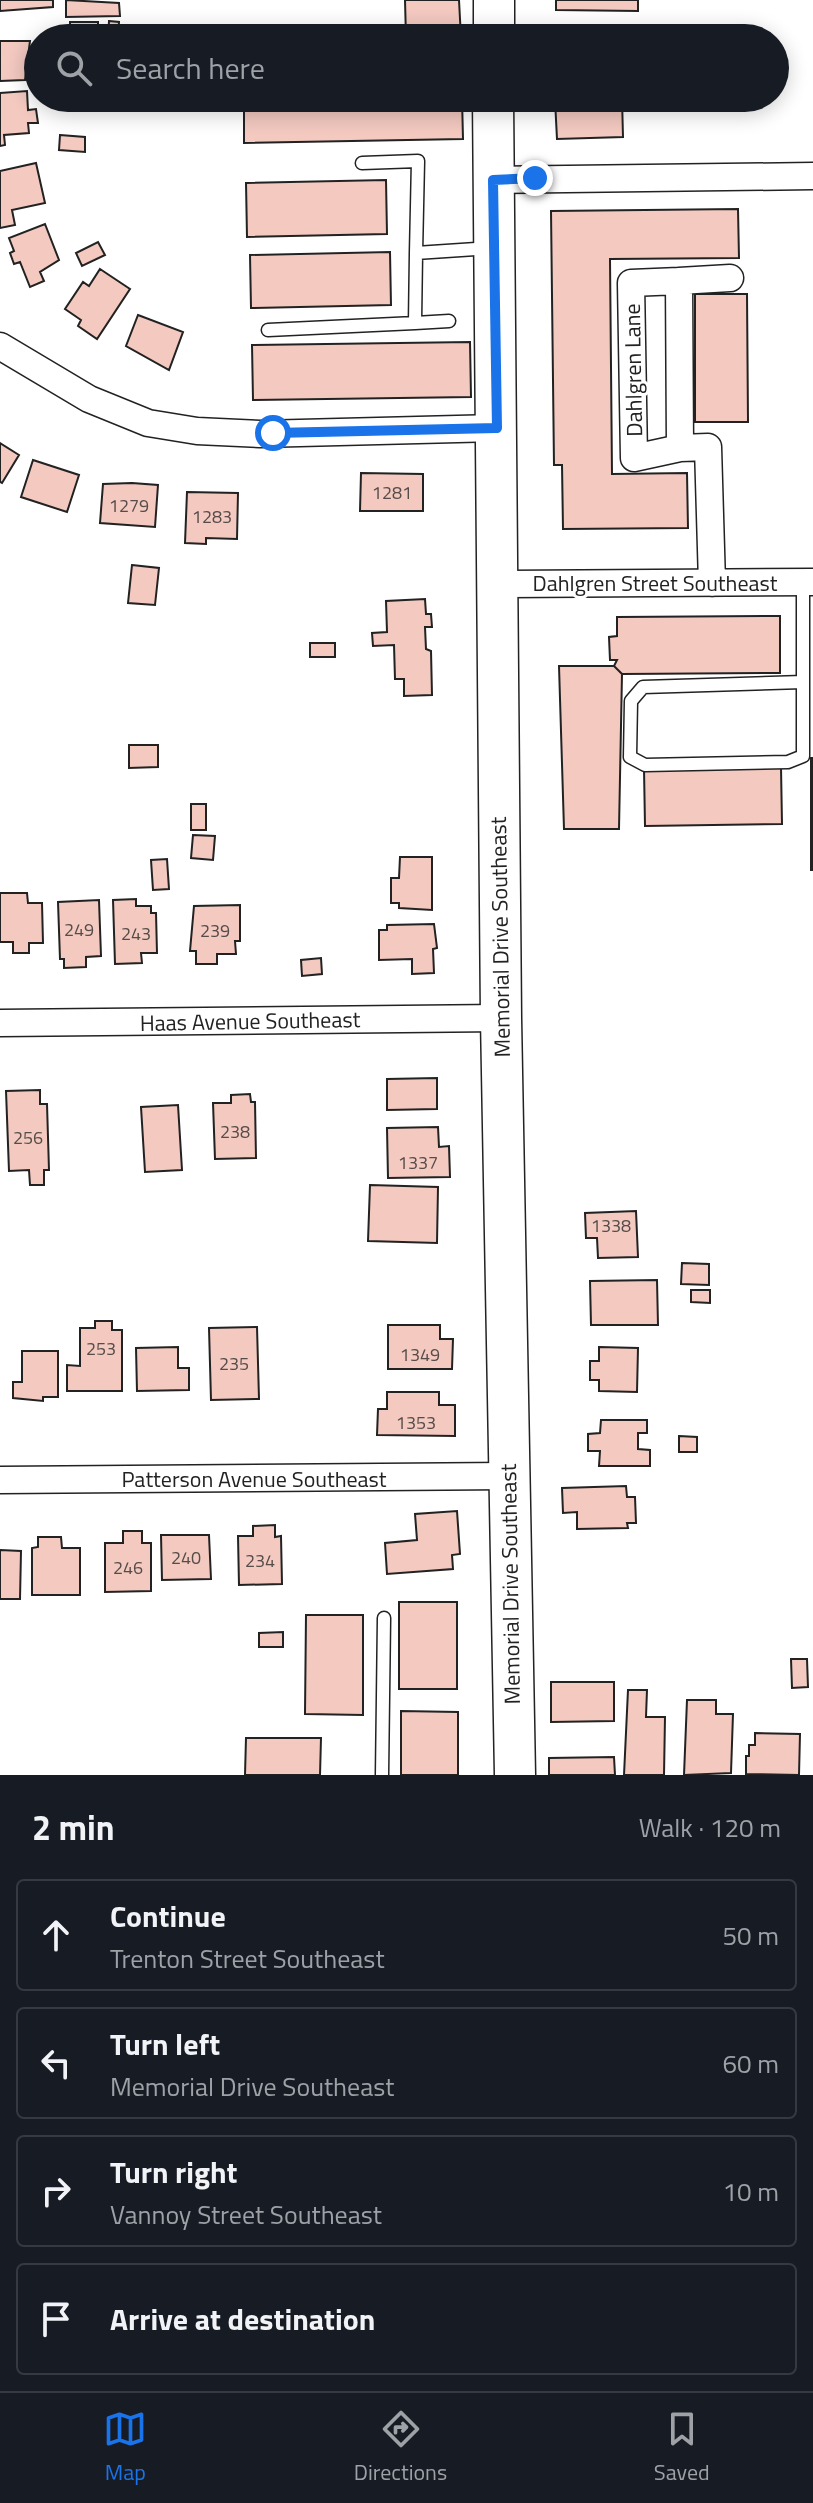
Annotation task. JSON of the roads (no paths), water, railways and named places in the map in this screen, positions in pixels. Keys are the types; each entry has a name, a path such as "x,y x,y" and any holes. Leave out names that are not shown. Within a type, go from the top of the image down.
{"main road":[{"path":"494,0 494,24"},
{"name":"Memorial Drive Southeast","path":"493,112 501,1018 515,1775"}],"street":[{"path":"493,180 813,176"},
{"name":"Dahlgren Lane","path":"679,281 680,448 634,458 631,283 730,278"},
{"path":"0,346 89,399 160,425 197,431 260,434 497,428"},
{"path":"680,448 708,447 712,583"},
{"name":"Dahlgren Street Southeast","path":"497,584 808,582"},
{"name":"Haas Avenue Southeast","path":"0,1023 501,1018"},
{"name":"Patterson Avenue Southeast","path":"0,1480 508,1476"}],"lane":[{"path":"362,163 418,161 415,323"},
{"path":"416,253 494,247"},
{"path":"268,330 449,321"},
{"path":"803,682 643,687 631,701 630,757 645,765 788,762 803,756 808,582"},
{"path":"382,1775 384,1618"}]}
